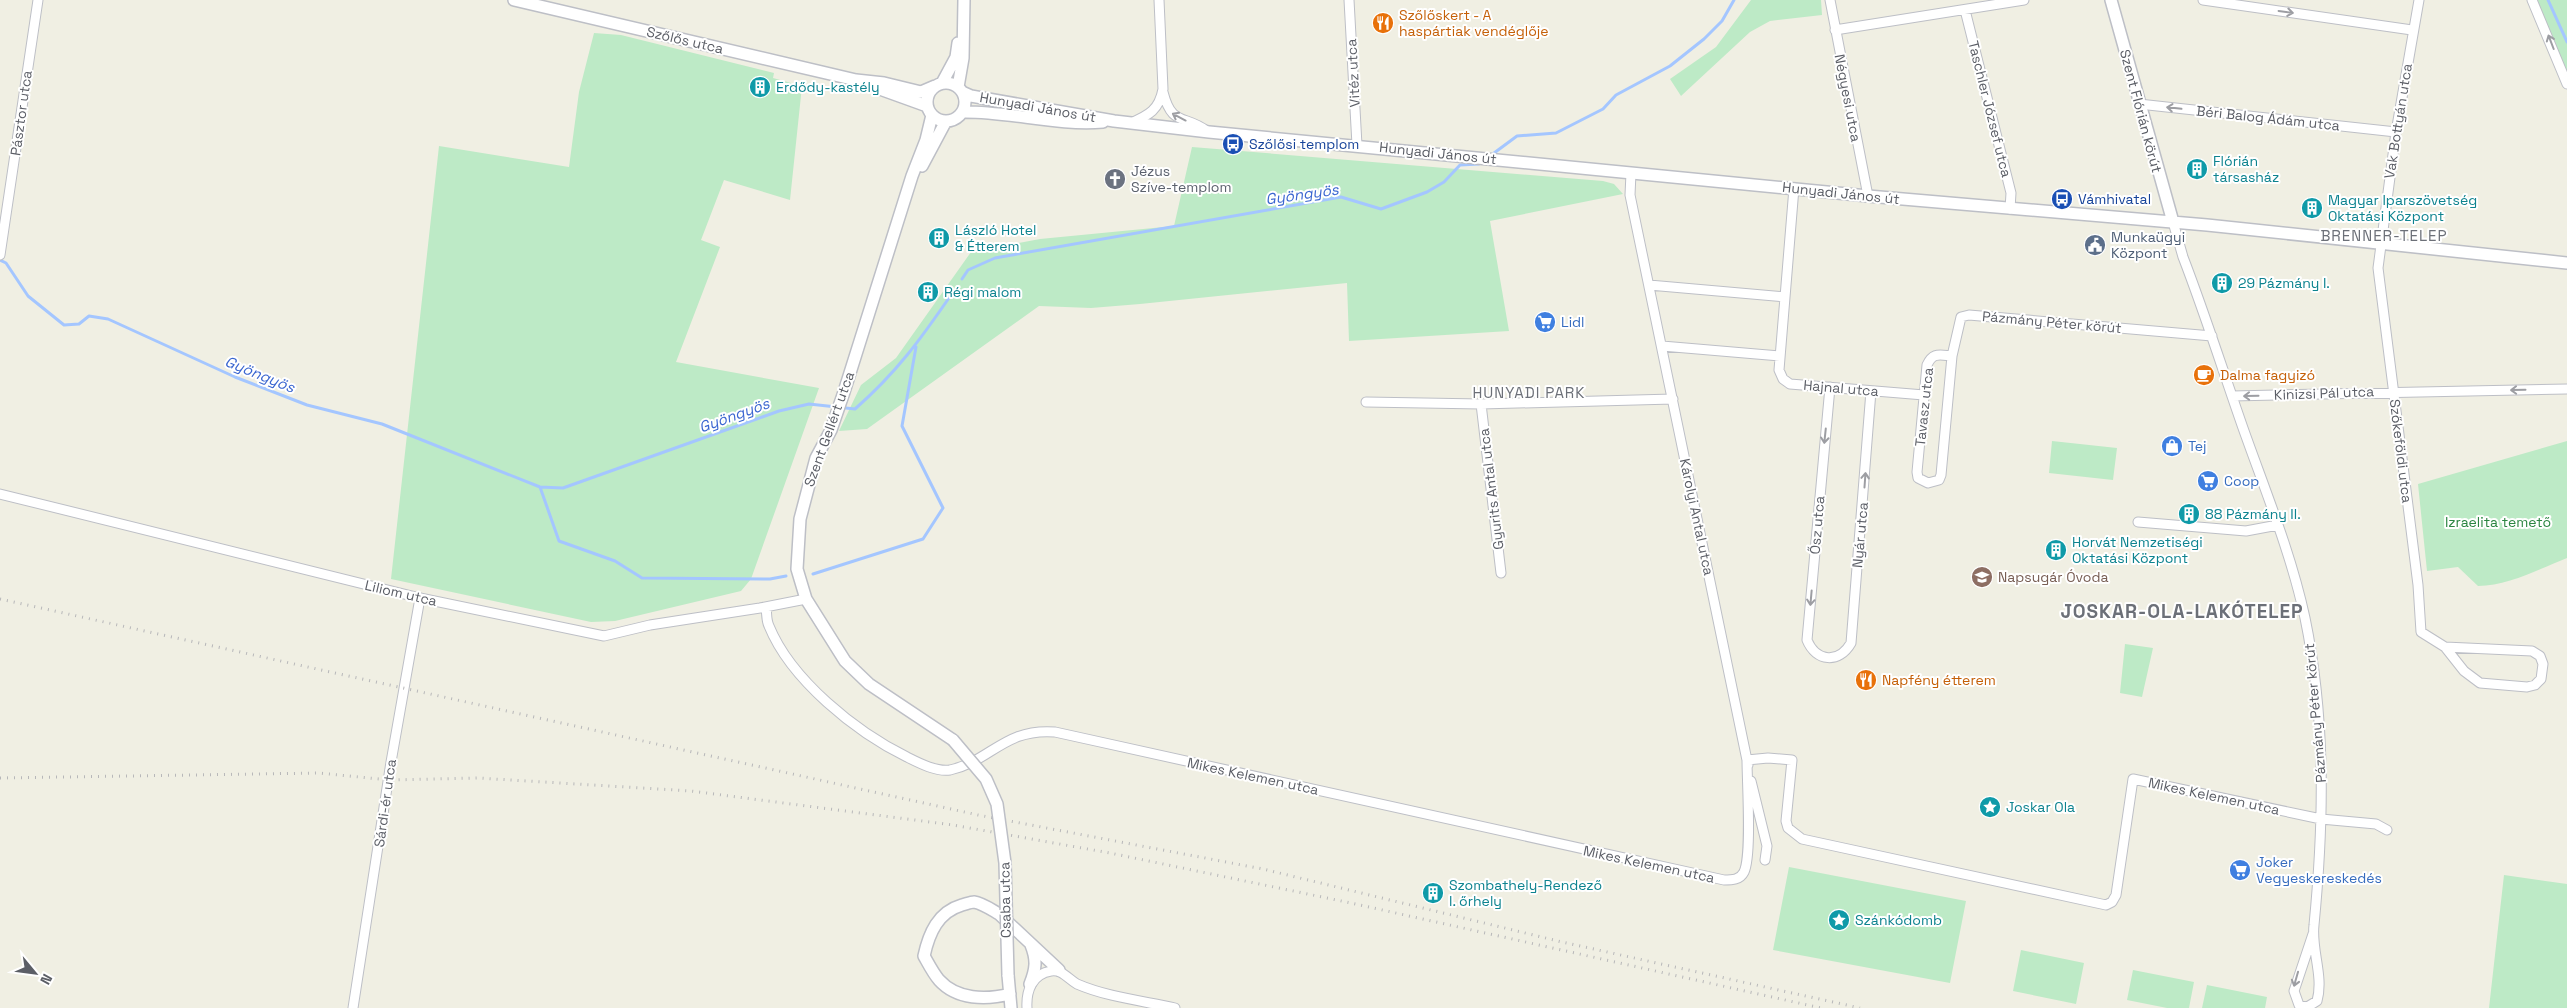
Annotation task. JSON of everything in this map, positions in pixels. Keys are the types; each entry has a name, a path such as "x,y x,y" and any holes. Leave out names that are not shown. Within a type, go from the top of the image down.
{"street":[{"name":"Pásztor utca","path":"0,254 38,0"},
{"name":"Szőlős utca","path":"514,0 856,80 884,83 922,92 938,84"},
{"path":"1159,0 1163,89 1171,113 1180,120 1197,124 1209,132"},
{"name":"Vitéz utca","path":"1349,0 1357,145"},
{"name":"Négyesi utca","path":"1830,0 1868,196"},
{"path":"1835,30 2024,0"},
{"name":"Szent Flórián körút","path":"2112,0 2139,104 2173,222"},
{"path":"2203,0 2412,30"},
{"name":"Vak Bottyán utca","path":"2380,242 2412,30 2419,0"},
{"path":"2532,0 2567,84"},
{"path":"964,3 964,58 960,90 965,102 962,112 956,118 946,121 929,110 927,96 938,84 956,57 964,3"},
{"name":"Taschler József utca","path":"1966,10 2011,193 2010,209"},
{"name":"Szőlős utca","path":"856,80 929,110"},
{"path":"938,84 950,83 960,90"},
{"path":"1131,123 1158,108 1163,89"},
{"name":"Hunyadi János út","path":"960,90 971,96 1114,121 1209,132 1868,196 2173,222 2380,242 2567,263"},
{"name":"Béri Balog Ádám utca","path":"2139,104 2396,132"},
{"name":"Szent Gellért utca","path":"929,110 926,140 836,416 816,458 800,519 797,569 806,599 832,643 856,672 882,693 953,740 980,770 994,794"},
{"name":"Hunyadi János út","path":"962,112 987,112 1090,123 1114,121"},
{"name":"Szent Gellért utca","path":"905,201 946,121"},
{"name":"Károlyi Antal utca","path":"1630,173 1630,195 1747,760 1767,846 1765,860"},
{"name":"Hajnal utca","path":"1794,188 1779,370 1783,379 1790,384 1924,395"},
{"name":"Pázmány Péter körút","path":"2173,222 2294,575 2314,670 2322,754 2321,853 2313,934 2319,986 2317,1001 2307,1007 2299,1005 2294,991 2313,934"},
{"name":"Szőkeföldi utca","path":"2380,242 2378,268 2418,585 2421,632 2445,647 2464,672 2480,683 2527,687 2535,686 2541,679 2543,664 2540,656 2532,651 2445,647"},
{"path":"1649,285 1785,297"},
{"name":"Pázmány Péter körút","path":"1918,478 1923,482 1934,482 1939,480 1941,475 1952,356 1958,323 1961,317 1969,315 2212,336"},
{"path":"1662,346 1780,356"},
{"name":"Tavasz utca","path":"1918,478 1927,365 1930,357 1936,354 1952,356"},
{"name":"Ősz utca","path":"1822,656 1811,650 1807,640 1830,387"},
{"name":"Kinizsi Pál utca","path":"2232,396 2393,391 2567,389"},
{"name":"Nyár utca","path":"1822,656 1839,657 1846,652 1851,643 1871,391"},
{"path":"1366,402 1481,404 1673,399"},
{"name":"Gyurits Antal utca","path":"1481,404 1501,573"},
{"name":"Liliom utca","path":"0,494 420,598 604,636 650,625 806,599"},
{"path":"2138,522 2246,531 2278,525"},
{"name":"Sárdi-ér utca","path":"353,1008 391,762 420,598"},
{"name":"Mikes Kelemen utca","path":"766,607 769,626 782,649 804,677 835,709 872,738 908,758 936,769 948,770 962,766 1029,732 1055,732 1724,880 1736,880 1744,873 1748,857 1747,760 1768,758 1792,760 1786,821 1788,828 1802,839 2106,905 2112,902 2116,895 2133,779 2321,819"},
{"name":"Csaba utca","path":"994,794 1005,863 1008,975 1012,1008"},
{"path":"2321,819 2376,824 2387,830"},
{"path":"1010,994 998,997 974,998 957,993 939,980 924,956 926,944 933,927 942,915 957,906 973,902 999,914 1059,970 1078,984 1175,1008"},
{"path":"1027,1008 1026,994 1035,972 1036,958 1030,943"},
{"path":"1030,984 1044,972 1059,970"}],"green space":[{"path":"1751,0 1821,0 1822,15 1770,21 1750,32 1681,96 1670,79 1716,47"},
{"path":"2531,0 2567,0 2567,84"},
{"path":"594,33 621,35 774,73 773,78 802,86 790,200 724,180 701,240 720,247 676,362 819,388 751,579 741,591 615,621 591,622 391,579 439,146 569,167 579,92"},
{"path":"1192,147 1603,181 1614,184 1623,194 1490,221 1509,331 1349,341 1347,283 1091,308 1039,306 867,429 839,431 861,385 896,358 971,252 1040,239 1174,226"},
{"path":"2052,441 2117,448 2113,480 2049,473"},
{"name":"Izraelita temető","path":"2567,441 2567,558 2512,580 2489,585 2478,586 2458,567 2427,571 2418,484"},
{"path":"2125,644 2153,648 2142,697 2120,693"},
{"path":"1789,867 1966,901 1950,983 1773,950"},
{"path":"2504,875 2567,884 2567,1008 2489,1008"},
{"path":"2021,950 2084,963 2076,1004 2013,991"},
{"path":"2133,970 2194,982 2189,1008 2167,1008 2127,1000"},
{"path":"2207,985 2267,997 2265,1008 2202,1008"}],"waterway":[{"name":"Gyöngyös","path":"1490,156 1517,136 1556,133 1603,109 1616,95 1670,66 1704,39 1722,21 1734,0"},
{"name":"Gyöngyös","path":"2548,0 2567,42"},
{"name":"Gyöngyös","path":"962,279 968,270 995,258 1341,197 1381,209 1427,192 1444,182 1460,165 1479,164"},
{"name":"Gyöngyös","path":"0,260 6,263 28,296 64,325 79,324 89,316 108,319 235,377 307,405 382,424 540,487 563,488 779,411 809,404 855,409 907,355 951,295"},
{"name":"Gyöngyös","path":"813,574 923,539 943,508 902,426 916,347"},
{"name":"Gyöngyös","path":"540,487 559,541 615,561 642,578 770,579 786,576"}],"railway":[{"path":"0,599 978,815 1263,869 1562,942 1860,1008"},
{"path":"0,778 319,773 389,780 478,778 691,791 953,825 1110,853 1351,903 1821,1008"}],"place":[{"name":"Szőlőskert - A haspártiak vendéglője","path":"1383,23"},
{"name":"Erdődy-kastély","path":"760,87"},
{"name":"Szőlősi templom","path":"1233,144"},
{"name":"Flórián társasház","path":"2197,169"},
{"name":"Jézus Szíve-templom","path":"1115,179"},
{"name":"Vámhivatal","path":"2062,199"},
{"name":"Magyar Iparszövetség Oktatási Központ","path":"2312,208"},
{"name":"László Hotel & Étterem","path":"939,238"},
{"name":"Munkaügyi Központ","path":"2095,245"},
{"name":"29 Pázmány I.","path":"2222,283"},
{"name":"Régi malom","path":"928,292"},
{"name":"Lidl","path":"1545,322"},
{"name":"Dalma fagyizó","path":"2204,375"},
{"name":"Tej","path":"2172,446"},
{"name":"Coop","path":"2208,481"},
{"name":"88 Pázmány II.","path":"2189,514"},
{"name":"Horvát Nemzetiségi Oktatási Központ","path":"2056,550"},
{"name":"Napsugár Óvoda","path":"1982,577"},
{"name":"Napfény étterem","path":"1866,680"},
{"name":"Joskar Ola","path":"1990,807"},
{"name":"Joker Vegyeskereskedés","path":"2240,870"},
{"name":"Szombathely-Rendező I. őrhely","path":"1433,893"},
{"name":"Szánkódomb","path":"1839,920"}],"district":[{"name":"BRENNER-TELEP","path":"2384,235"},
{"name":"HUNYADI PARK","path":"1529,392"},
{"name":"JOSKAR-OLA-LAKÓTELEP","path":"2182,611"}]}
